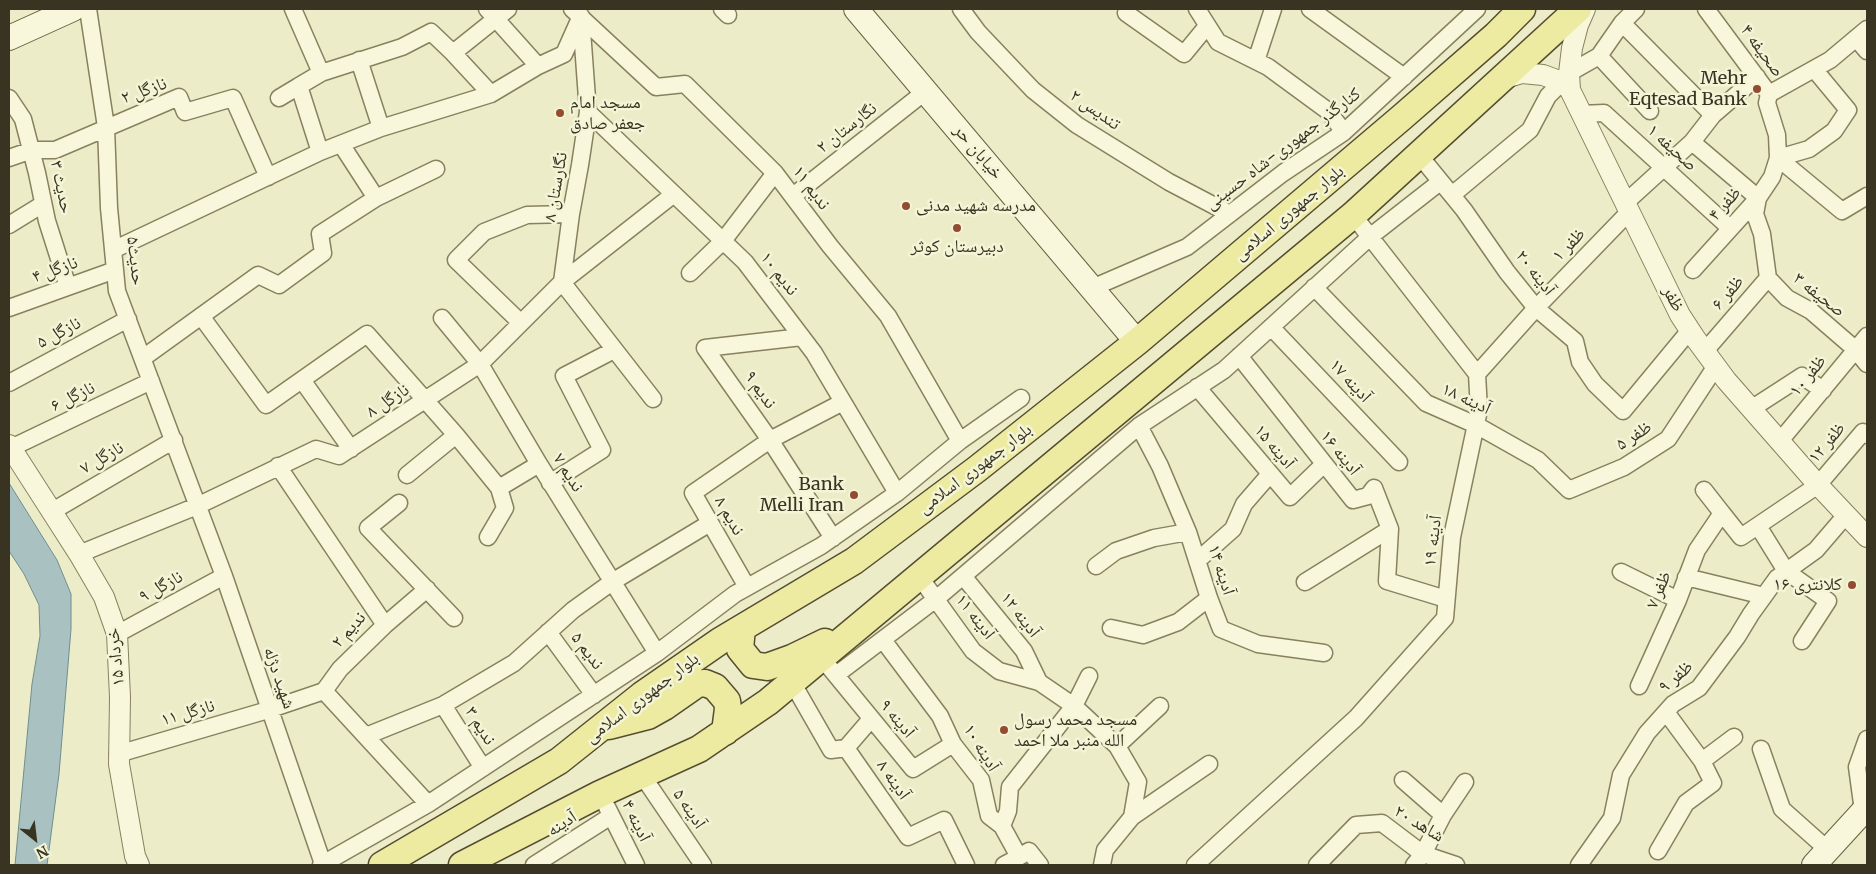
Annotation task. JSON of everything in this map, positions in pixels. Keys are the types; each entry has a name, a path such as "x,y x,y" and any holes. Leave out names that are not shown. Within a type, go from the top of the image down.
{"main road":[{"path":"9,38 73,9"},
{"name":"خیابان حر","path":"857,9 1137,342"},
{"name":"بلوار جمهوری اسلامی","path":"382,865 559,761 642,695 742,628 854,561 977,470 1137,342 1401,118 1496,35 1522,9"},
{"path":"462,865 606,805 642,775 699,749 768,702 792,682 829,666 859,626 1354,214 1578,9"},
{"path":"742,628 740,649 753,665 767,667 792,658 859,626"},
{"path":"602,727 648,716 697,684 705,683 715,687 726,700 728,709 724,732"},
{"path":"1821,858 1866,811"}],"street":[{"name":"حدیث۵","path":"88,9 106,127 109,208 117,291 197,506"},
{"path":"293,9 321,73"},
{"name":"تندیس ۲","path":"961,9 978,32 1033,90 1077,125 1168,182 1230,214"},
{"path":"1197,9 1218,42 1268,67 1328,110 1344,132"},
{"path":"1256,61 1273,9"},
{"path":"1310,9 1404,77"},
{"name":"کنارگذر جمهوری-شاه حسینی","path":"1092,288 1187,247 1283,173 1344,132 1477,9"},
{"path":"1567,82 1572,48 1578,25 1585,9"},
{"path":"1452,195 1530,130 1548,96 1599,56 1622,23 1636,9"},
{"name":"صحیفه ۴","path":"1706,9 1769,94 1767,103 1777,135 1778,158"},
{"path":"113,250 320,152 381,128 491,94 538,66 564,54 579,11"},
{"name":"نگارستان ۸","path":"562,282 570,214 588,112 579,11"},
{"name":"ندیم ۱۱","path":"579,11 656,87 685,84 775,173 830,246 888,316 960,441"},
{"path":"453,53 497,12 538,66"},
{"path":"1126,13 1184,54 1208,26"},
{"path":"1622,23 1713,115"},
{"path":"279,98 321,73 402,47 431,32 491,94"},
{"path":"1769,94 1830,60 1861,34 1867,51"},
{"path":"1599,56 1650,111"},
{"path":"359,60 381,128"},
{"path":"1778,158 1809,149 1834,131 1848,110 1814,69"},
{"path":"1500,80 1522,73 1543,75 1567,82"},
{"name":"ظفر ۱","path":"1477,374 1627,207 1692,142 1713,115 1757,77"},
{"name":"ظفر","path":"1567,82 1680,315 1711,359 1751,409 1818,485 1860,525"},
{"path":"299,86 320,152"},
{"name":"نگارستان ۲","path":"793,196 926,91"},
{"name":"نازگل ۲","path":"9,158 32,150 55,150 179,96 185,112 234,98 268,177"},
{"name":"حدیث ۳","path":"9,98 24,119 47,221 68,287"},
{"path":"1382,98 1401,118"},
{"name":"ندیم ۱۰","path":"588,112 745,262 814,353 897,493"},
{"name":"صحیفه ۱","path":"1581,114 1604,113 1730,228"},
{"path":"1692,142 1758,198"},
{"path":"341,144 376,198"},
{"name":"آدینه ۲۰","path":"1419,155 1452,195 1536,308 1575,342 1580,362 1595,384 1623,411 1690,330"},
{"path":"1778,158 1842,211 1867,196"},
{"name":"ظفر ۴","path":"1693,270 1758,198 1772,177 1778,158"},
{"path":"143,358 258,275 279,285 323,253 320,234 376,198 436,169"},
{"path":"690,272 723,241 775,173"},
{"path":"829,666 883,640 936,600 1139,426 1224,370 1371,236 1440,182"},
{"name":"نازگل ۸","path":"79,554 197,506 316,449 339,456 352,449 480,364 562,282 674,194"},
{"name":"ظفر ۶","path":"1711,359 1768,278 1762,234 1755,214 1758,198"},
{"path":"9,225 43,204"},
{"path":"521,323 456,260 484,232 527,215 570,214"},
{"path":"1354,214 1477,374"},
{"name":"نازگل ۴","path":"9,308 115,270"},
{"name":"صحیفه ۳","path":"1768,278 1787,298 1811,310 1855,349 1867,364"},
{"path":"562,282 653,400"},
{"name":"آدینه ۱۸","path":"1314,287 1426,403 1476,425 1538,460 1569,490"},
{"path":"201,316 266,404 367,334 456,435 499,488 505,508 488,537"},
{"name":"ندیم ۷","path":"442,318 480,364 550,483 657,653"},
{"name":"نازگل ۵","path":"9,383 128,319"},
{"name":"آدینه ۱۷","path":"1271,327 1399,462"},
{"name":"ظفر ۱۰","path":"1780,441 1867,336"},
{"name":"ندیم ۹","path":"802,337 706,348 770,440 833,538"},
{"path":"550,483 602,450 564,376 614,350"},
{"name":"آدینه ۱۶","path":"1239,356 1353,500 1368,496 1374,488 1390,529 1387,581 1446,599"},
{"name":"ظفر ۵","path":"1569,490 1624,467 1668,438 1711,359"},
{"name":"آدینه ۱۹","path":"1195,865 1356,718 1444,618 1452,537 1479,410 1477,374"},
{"path":"1751,409 1802,376 1823,390"},
{"path":"302,380 352,449"},
{"name":"نازگل ۶","path":"10,447 151,381"},
{"name":"آدینه ۱۵","path":"1197,388 1290,497 1324,464"},
{"path":"322,865 428,804 657,653 735,594 833,538 897,493 960,441 1021,398"},
{"path":"770,440 843,402"},
{"name":"آدینه ۱۴","path":"1139,426 1160,466 1188,532 1221,629 1258,644 1324,653"},
{"name":"ظفر ۱۲","path":"1818,485 1863,432 1867,435"},
{"path":"407,475 456,435"},
{"name":"نازگل ۷","path":"51,512 174,440"},
{"name":"ندیم ۸","path":"747,587 693,493 770,440"},
{"name":"۱۵ خرداد","path":"10,447 79,554 104,597 117,634 120,697 118,754 135,856 140,865"},
{"path":"499,488 539,464"},
{"name":"ندیم ۲","path":"278,466 385,626 340,669 324,691"},
{"path":"1197,561 1233,529 1244,504 1270,474"},
{"path":"1704,490 1741,537 1818,485"},
{"path":"399,503 368,528 454,618"},
{"name":"شهید دژله","path":"197,506 224,576 322,865"},
{"name":"ظفر ۷","path":"1639,686 1678,600 1697,550 1722,513"},
{"path":"366,736 443,705 514,662 572,610 612,582 710,523"},
{"path":"853,524 868,550"},
{"name":"ظفر ۹","path":"1579,865 1612,818 1621,775 1647,733 1673,704 1699,688 1737,637 1776,578 1816,550 1860,525"},
{"path":"1758,526 1786,571 1828,601 1802,642"},
{"path":"1305,582 1390,529"},
{"path":"1096,566 1116,551 1154,538 1188,532"},
{"path":"1621,572 1678,600"},
{"name":"نازگل ۹","path":"117,634 224,576"},
{"name":"آدینه ۱۱","path":"919,576 973,651 999,672 1039,682 1074,706 1117,746 1138,782 1132,817 1105,850 1102,865"},
{"name":"آدینه ۱۲","path":"963,576 1024,651 1039,682"},
{"path":"1686,577 1764,596"},
{"path":"385,626 427,589"},
{"path":"1111,628 1143,635 1178,622 1209,598"},
{"name":"ندیم ۵","path":"548,632 594,694"},
{"name":"آدینه ۱۰","path":"883,640 940,716 952,744 980,780 989,816 1002,826 1019,857"},
{"name":"آدینه ۹","path":"829,666 871,720 913,769 952,744"},
{"path":"1002,826 1008,811 1010,787 1074,706 1089,676"},
{"path":"792,682 831,750 846,748 871,720"},
{"path":"324,691 428,804"},
{"name":"نازگل ۱۱","path":"118,754 268,710 324,691"},
{"name":"ندیم ۳","path":"443,705 482,768"},
{"path":"1117,746 1160,706"},
{"path":"1658,851 1686,803 1713,783 1702,761 1666,712"},
{"path":"1702,761 1734,737"},
{"path":"1866,811 1857,767 1867,739"},
{"name":"آدینه ۸","path":"846,748 908,837 944,820 966,865"},
{"path":"1761,749 1782,809 1821,858"},
{"path":"1132,817 1209,764"},
{"name":"آدینه ۵","path":"642,775 703,865"},
{"path":"1402,780 1443,815"},
{"path":"1418,860 1443,815 1466,782"},
{"name":"آدینه","path":"534,865 606,805"},
{"name":"آدینه ۴","path":"606,805 636,865"},
{"name":"شاهد ۲۰","path":"1318,865 1356,825 1382,823 1418,860 1456,865"},
{"path":"1004,865 1029,852 1040,865"}],"water":[{"path":"9,483 57,560 71,594 71,629 59,774 47,865 15,865 32,684 40,636 39,605 24,574 9,551"}],"place":[{"name":"Mehr Eqtesad Bank","path":"1757,89"},
{"name":"مسجد امام جعفر صادق","path":"560,113"},
{"name":"مدرسه شهید مدنی","path":"906,206"},
{"name":"دبیرستان کوثر","path":"957,228"},
{"name":"Bank Melli Iran","path":"854,495"},
{"name":"کلانتری ۱۶","path":"1852,585"},
{"name":"مسجد محمد رسول الله منبر ملا احمد","path":"1004,730"}]}
